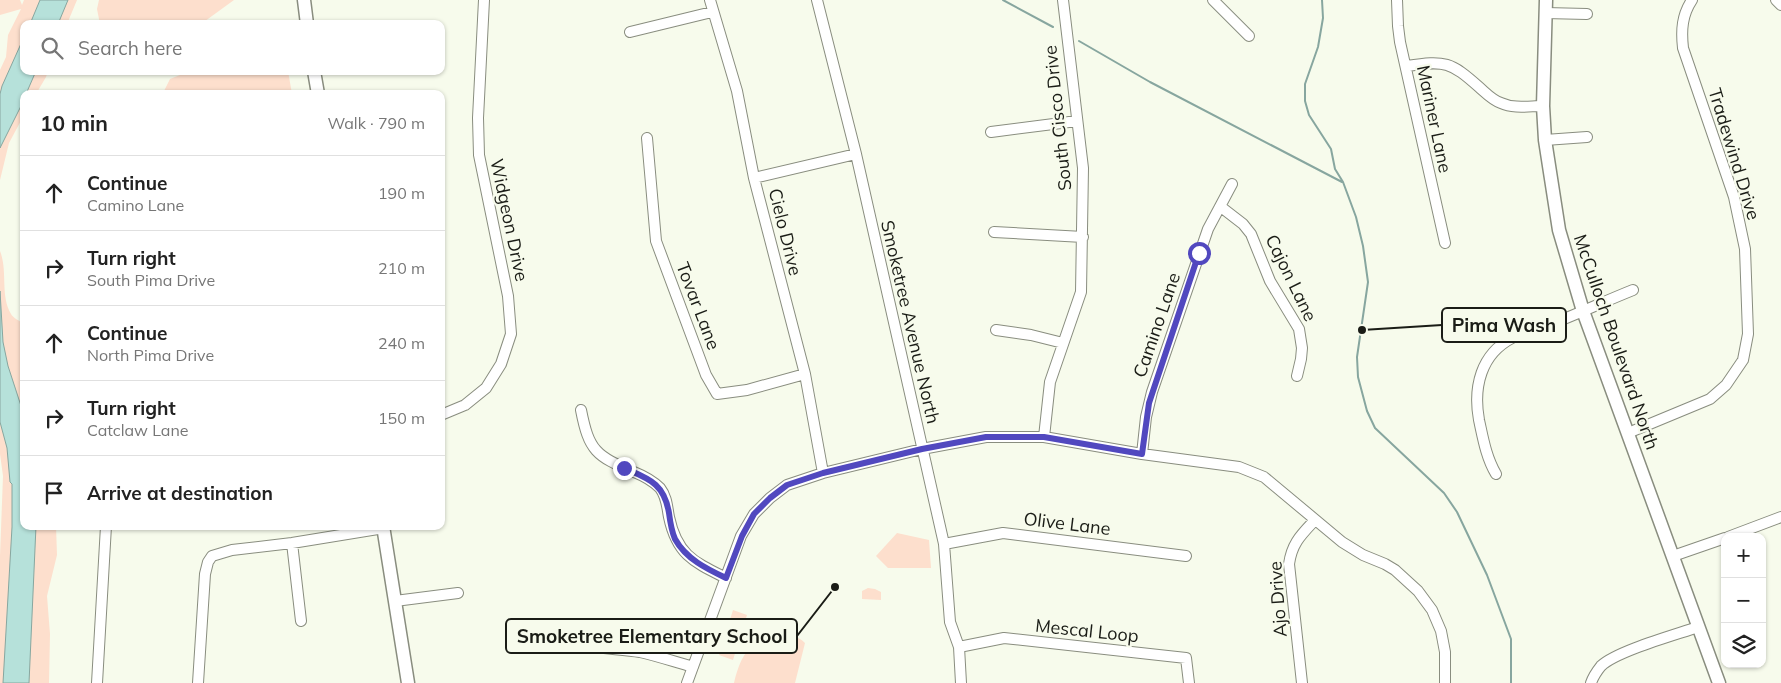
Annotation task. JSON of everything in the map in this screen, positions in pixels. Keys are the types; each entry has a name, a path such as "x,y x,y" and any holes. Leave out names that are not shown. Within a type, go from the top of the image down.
{"main road":[{"path":"304,0 306,20"},
{"name":"McCulloch Boulevard North","path":"1546,6 1543,106 1545,140 1559,230 1583,311 1719,683"},
{"path":"315,75 317,90"},
{"path":"383,530 408,683"}],"street":[{"name":"Widgeon Drive","path":"445,413 465,405 486,388 501,364 511,334 508,296 479,155 478,118 484,0"},
{"name":"Cielo Drive","path":"710,0 737,91 754,178 805,374 823,473"},
{"name":"Smoketree Avenue North","path":"817,0 856,154 944,544 950,622 960,648 961,683"},
{"name":"South Cisco Drive","path":"1044,437 1050,382 1081,292 1083,237 1082,168 1062,0"},
{"path":"1213,0 1249,36"},
{"name":"Mariner Lane","path":"1397,0 1398,26 1421,140 1445,243"},
{"name":"Tradewind Drive","path":"1628,434 1710,399 1726,385 1743,360 1746,350 1748,334 1745,258 1740,219 1683,48 1681,34 1683,19 1692,0"},
{"path":"1776,0 1781,5"},
{"path":"1546,6 1587,14"},
{"path":"630,32 712,12"},
{"path":"1407,66 1433,62 1446,64 1464,74 1493,99 1503,104 1515,107 1543,106"},
{"path":"991,132 1077,121"},
{"path":"1545,140 1586,137"},
{"name":"Tovar Lane","path":"647,138 656,241 706,375 717,394 747,390 805,374"},
{"path":"754,178 856,154"},
{"name":"Camino Lane","path":"1142,454 1146,417 1152,392 1208,229 1232,184"},
{"name":"Cajon Lane","path":"1221,206 1243,224 1251,234 1270,281 1299,329 1302,348 1296,376"},
{"path":"994,232 1083,237"},
{"path":"1496,474 1490,464 1483,439 1477,400 1479,377 1487,360 1499,346 1513,337 1633,290"},
{"path":"996,330 1031,335 1063,343"},
{"path":"582,410 589,441 597,453 609,461 652,480 662,490 667,503 674,537 680,547 694,561 726,578"},
{"path":"687,683 742,536 754,514 787,485 823,473 922,449 986,437 1044,437 1142,454 1239,467 1264,477 1350,548 1395,570 1418,591 1432,610 1441,630 1445,652 1445,683"},
{"path":"1739,533 1781,517"},
{"name":"Ajo Drive","path":"1302,683 1289,564 1291,551 1296,541 1315,520"},
{"path":"97,683 106,530"},
{"path":"198,683 205,574 208,562 212,556 232,550 292,543 366,530"},
{"name":"Olive Lane","path":"944,544 1003,533 1186,556"},
{"path":"1673,556 1721,539"},
{"path":"292,543 301,621"},
{"path":"395,601 458,593"},
{"path":"1591,683 1601,666 1627,652 1698,627"},
{"path":"547,630 566,641 642,653 692,667"},
{"name":"Mescal Loop","path":"960,648 1004,638 1186,658 1189,683"}],"shaded area":[{"path":"0,0 20,0 22,5 24,0 77,0 69,20 20,20 20,75 47,75 38,90 20,90 20,122 9,143 0,180 0,70 6,57 8,35 21,9 0,15"},
{"path":"99,0 234,0 206,20 99,20 97,9"},
{"path":"180,75 289,75 291,90 164,90 170,79"},
{"path":"0,251 4,267 8,307 12,315 20,321 20,530 56,530 57,555 47,596 50,634 49,683 0,683 0,556 3,476 0,454"},
{"path":"897,533 929,540 931,568 888,568 876,556"},
{"path":"868,588 881,592 881,600 862,599 862,591"},
{"path":"733,610 747,615 733,660 719,655"},
{"path":"780,634 794,636 805,643 795,683 734,683 740,664 748,650 761,640"}],"water":[{"path":"40,0 68,0 60,20 32,20"},
{"path":"20,46 20,75 34,75 28,90 20,90 20,108 0,148 0,94"},
{"path":"0,291 3,342 8,366 20,403 20,530 36,530 29,683 3,683 12,527 12,484 10,482 7,448 0,422"}],"waterway":[{"path":"1003,0 1053,27"},
{"path":"1322,0 1323,18 1318,47 1305,84 1305,101 1309,115 1331,149 1335,169 1343,182 1356,217 1363,246 1368,282 1357,357 1358,377 1367,411 1375,428 1444,493 1457,512 1487,575 1511,639 1511,683"},
{"path":"1079,41 1150,82 1342,182"}],"place":[{"name":"Pima Wash","path":"1362,330"},
{"name":"Smoketree Elementary School","path":"835,587"}],"route":[{"path":"624,468 652,480 662,490 667,503 674,537 680,547 694,561 726,578 742,536 754,514 787,485 823,473 922,449 986,437 1044,437 1142,454 1146,417 1152,392 1199,253"}]}
